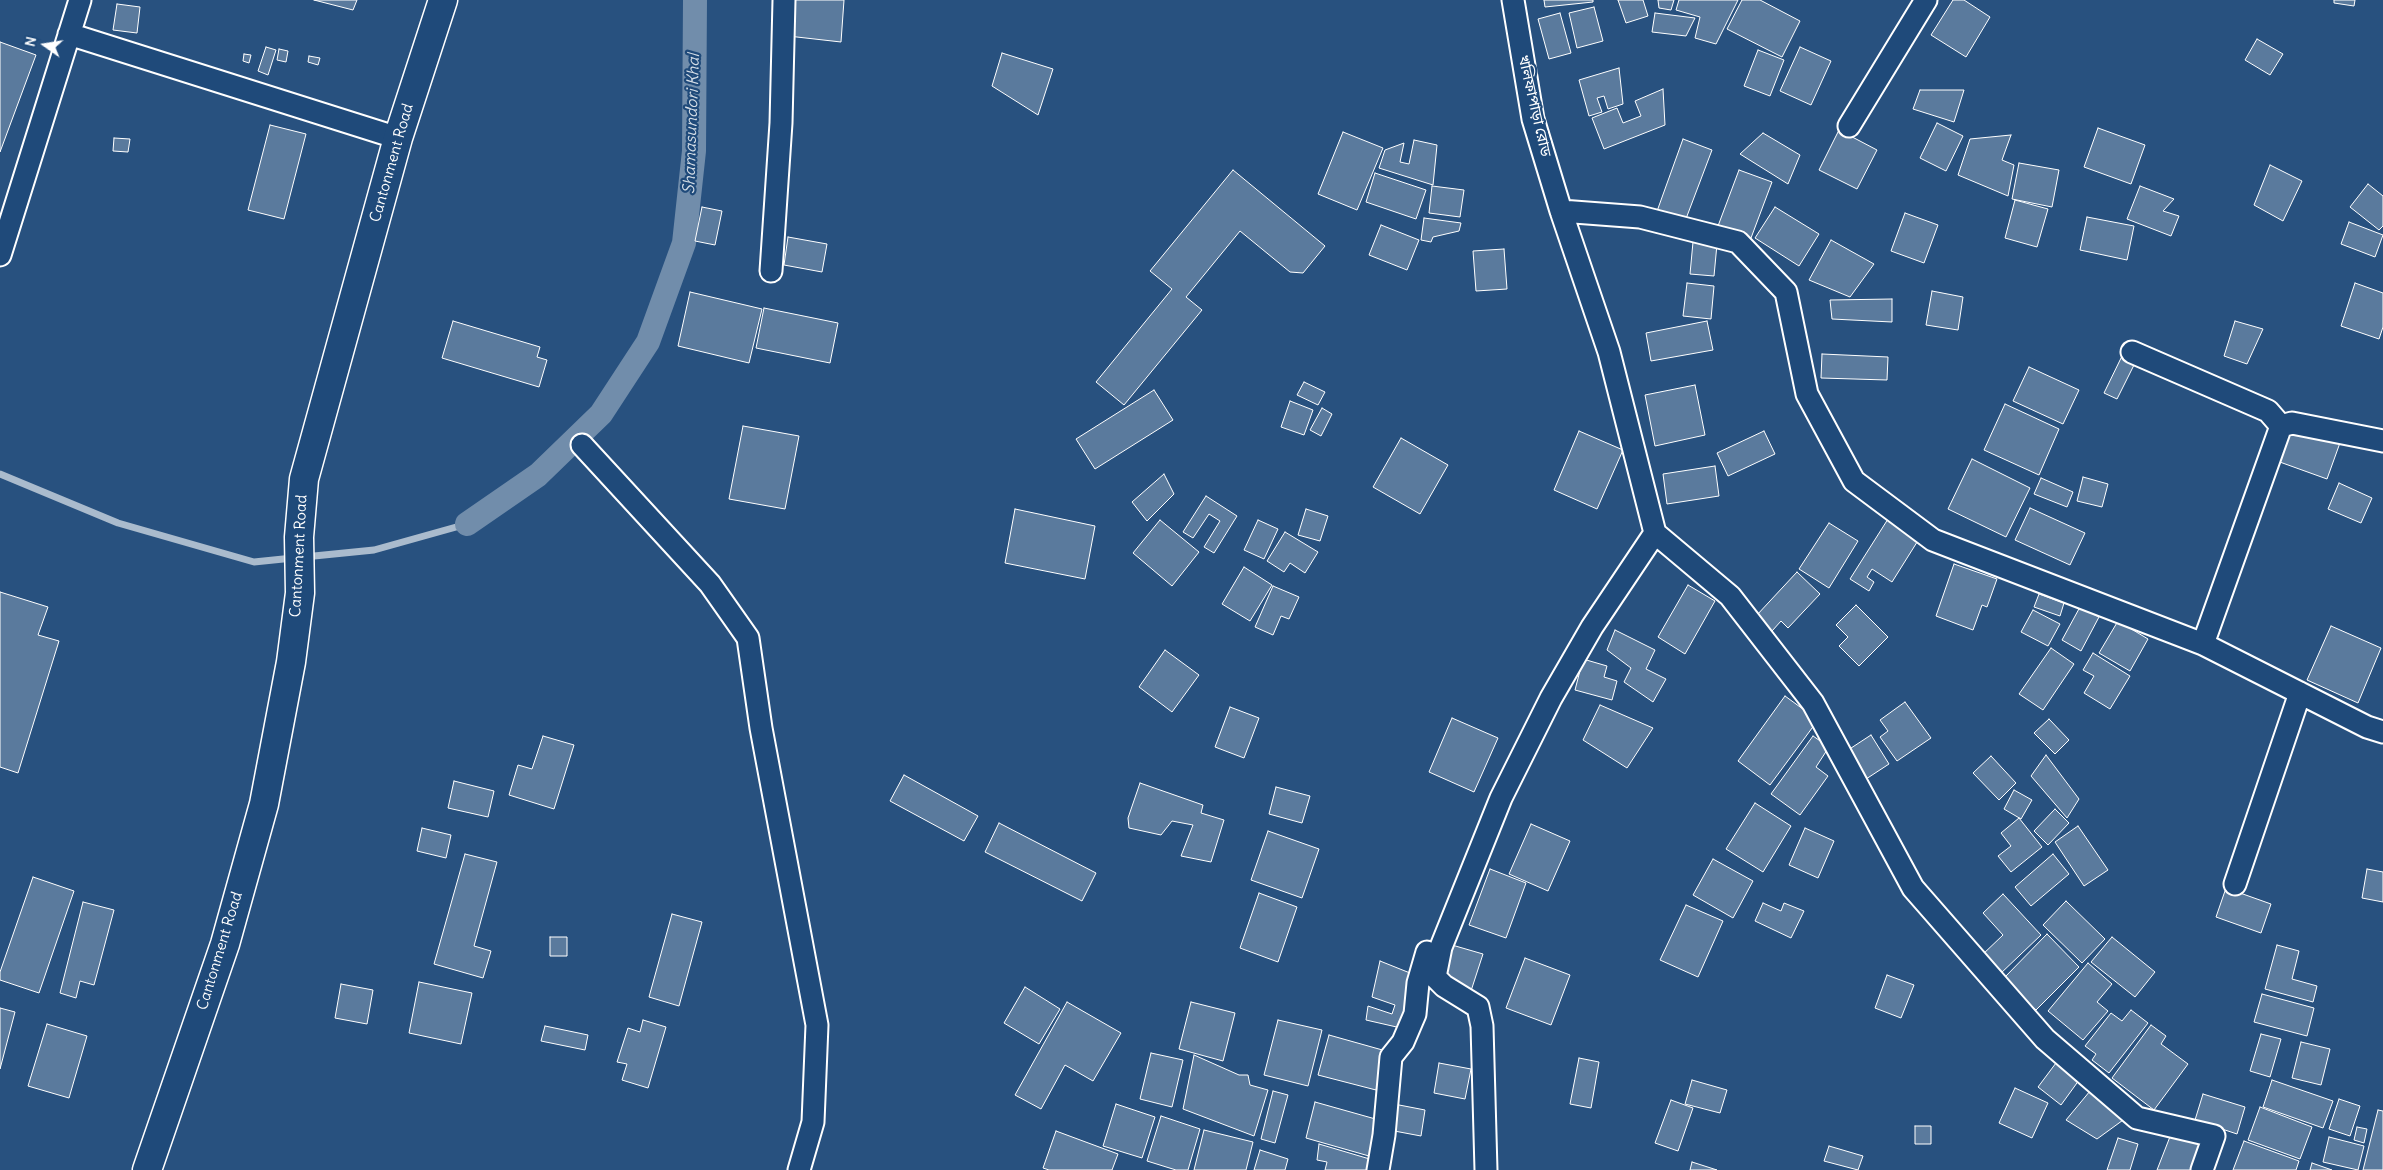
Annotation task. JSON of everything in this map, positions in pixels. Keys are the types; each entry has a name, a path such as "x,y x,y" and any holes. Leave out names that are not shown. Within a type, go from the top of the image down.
{"street":[{"path":"0,254 80,0"},
{"name":"Cantonment Road","path":"147,1170 225,944 264,804 290,662 300,593 298,537 304,479 398,138 443,0"},
{"path":"772,271 781,123 784,0"},
{"name":"খলিফাপাড়া রোড","path":"1512,0 1533,119 1561,211 1609,352 1655,533"},
{"path":"1850,126 1926,0"},
{"path":"69,34 398,138"},
{"path":"1561,211 1640,217 1738,242 1786,292 1807,394 1854,481 1933,540 2203,644 2367,727 2383,732"},
{"path":"2132,352 2268,411 2281,426"},
{"path":"2281,426 2292,423 2383,441"},
{"path":"2203,644 2281,426"},
{"path":"582,445 710,584 748,638 762,728 817,1025 813,1122 799,1170"},
{"path":"1486,1170 1482,1026 1478,1007 1444,986 1434,977 1441,947 1501,798 1551,698 1592,627 1655,533 1730,596 1813,703 1913,888 2044,1039 2137,1118 2214,1136 2202,1170"},
{"path":"2235,884 2300,693"},
{"path":"1378,1170 1384,1135 1391,1057 1403,1042 1415,1014 1418,983 1429,945 1441,947"}],"building":[{"path":"314,0 357,0 353,10"},
{"path":"794,0 844,0 841,42 788,36"},
{"path":"1544,0 1593,0 1593,2 1545,7"},
{"path":"1618,0 1643,0 1648,16 1626,23"},
{"path":"1658,0 1674,0 1671,10 1659,8"},
{"path":"1679,0 1738,0 1716,44 1695,38 1700,17 1676,10"},
{"path":"1742,0 1760,0 1800,21 1782,57 1727,29"},
{"path":"1953,0 1964,0 1990,17 1966,57 1931,35"},
{"path":"2334,0 2355,0 2354,6 2334,3"},
{"path":"117,4 140,7 137,33 113,30"},
{"path":"1594,7 1603,41 1577,48 1569,13"},
{"path":"1560,13 1571,53 1549,59 1538,19"},
{"path":"1655,13 1695,18 1686,36 1652,32"},
{"path":"2257,39 2283,54 2270,75 2245,60"},
{"path":"0,42 36,55 0,152"},
{"path":"266,47 276,50 268,75 258,71"},
{"path":"1800,47 1831,61 1811,105 1780,91"},
{"path":"279,49 288,51 286,62 277,60"},
{"path":"1758,50 1784,60 1770,96 1744,86"},
{"path":"1002,53 1053,69 1038,115 992,86"},
{"path":"244,54 251,55 249,63 243,61"},
{"path":"309,56 320,58 318,65 308,62"},
{"path":"1619,68 1623,104 1608,109 1604,96 1597,98 1602,112 1589,116 1579,80"},
{"path":"1663,89 1665,125 1604,149 1592,118 1617,108 1623,123 1641,116 1635,101"},
{"path":"1920,90 1964,90 1954,122 1913,109"},
{"path":"1937,123 1963,136 1946,171 1920,158"},
{"path":"270,125 306,134 284,219 248,210"},
{"path":"2098,128 2145,145 2131,184 2084,167"},
{"path":"1839,130 1877,150 1857,189 1819,170"},
{"path":"1343,132 1383,148 1357,210 1318,194"},
{"path":"1763,133 1800,155 1788,184 1740,154"},
{"path":"2011,135 2002,160 2014,165 2008,196 1958,175 1970,139"},
{"path":"114,138 130,139 128,152 113,151"},
{"path":"1683,139 1712,150 1684,224 1656,214"},
{"path":"1414,140 1437,145 1433,185 1379,168 1385,150 1404,143 1400,162 1409,164"},
{"path":"2019,163 2059,170 2052,207 2012,199"},
{"path":"2270,165 2302,181 2283,221 2254,205"},
{"path":"1233,170 1325,246 1303,273 1290,272 1240,231 1186,297 1202,310 1124,405 1096,382 1172,289 1150,271"},
{"path":"1739,170 1772,182 1751,238 1718,226"},
{"path":"1375,173 1426,190 1416,219 1366,202"},
{"path":"2368,184 2383,196 2383,226 2379,230 2350,207"},
{"path":"1432,186 1464,190 1460,217 1429,213"},
{"path":"2140,186 2174,199 2163,211 2179,216 2171,236 2127,219"},
{"path":"2015,200 2048,209 2037,247 2005,238"},
{"path":"702,207 722,211 715,245 695,241"},
{"path":"1775,207 1819,234 1799,266 1755,238"},
{"path":"1905,213 1938,225 1924,263 1891,251"},
{"path":"2087,217 2134,226 2127,260 2080,250"},
{"path":"1424,218 1461,223 1459,231 1433,237 1431,242 1421,240"},
{"path":"2349,222 2383,235 2375,257 2341,244"},
{"path":"1381,225 1419,240 1407,270 1369,255"},
{"path":"788,237 827,244 822,272 784,265"},
{"path":"1831,240 1874,264 1850,297 1809,280"},
{"path":"1693,242 1717,244 1714,276 1690,274"},
{"path":"1504,249 1507,289 1476,291 1473,251"},
{"path":"1687,283 1714,286 1711,319 1683,316"},
{"path":"2355,283 2383,293 2383,327 2379,339 2341,326"},
{"path":"1932,291 1963,297 1958,330 1926,325"},
{"path":"690,292 762,309 749,363 678,346"},
{"path":"1892,299 1892,322 1832,319 1830,300"},
{"path":"764,308 838,323 830,363 756,348"},
{"path":"453,321 540,347 537,357 547,360 539,387 442,358"},
{"path":"1707,321 1713,350 1651,361 1646,333"},
{"path":"2235,321 2263,329 2247,364 2224,356"},
{"path":"1822,354 1888,357 1887,380 1821,378"},
{"path":"2123,354 2136,361 2117,399 2104,393"},
{"path":"2029,367 2079,390 2063,424 2013,401"},
{"path":"1304,382 1325,392 1318,405 1297,395"},
{"path":"1695,385 1705,435 1655,446 1645,395"},
{"path":"1154,390 1173,420 1095,469 1076,439"},
{"path":"1290,401 1313,410 1304,435 1281,427"},
{"path":"2005,404 2059,429 2039,475 1984,450"},
{"path":"1322,408 1332,414 1321,436 1310,430"},
{"path":"743,426 799,436 785,509 729,499"},
{"path":"1579,431 1623,450 1597,509 1554,490"},
{"path":"1764,431 1775,454 1728,476 1717,453"},
{"path":"2287,432 2341,440 2327,479 2277,461"},
{"path":"1401,438 1448,465 1420,514 1373,487"},
{"path":"1972,459 2030,488 2006,537 1948,509"},
{"path":"1715,466 1719,496 1667,504 1663,474"},
{"path":"1164,474 1174,494 1147,521 1132,502"},
{"path":"2083,477 2108,484 2102,507 2077,501"},
{"path":"2041,478 2073,492 2067,507 2034,494"},
{"path":"2339,483 2372,498 2361,523 2328,509"},
{"path":"1206,496 1237,516 1214,553 1204,547 1220,521 1209,514 1193,538 1183,532"},
{"path":"2030,508 2085,533 2070,565 2015,540"},
{"path":"1015,509 1095,526 1085,579 1005,563"},
{"path":"1306,509 1328,516 1320,541 1298,535"},
{"path":"1888,519 1919,539 1892,582 1872,569 1867,577 1874,582 1869,591 1850,579"},
{"path":"1160,520 1199,552 1172,586 1133,553"},
{"path":"1258,520 1278,529 1264,559 1244,550"},
{"path":"1829,523 1858,541 1829,588 1799,569"},
{"path":"1285,532 1318,552 1305,573 1290,563 1284,572 1267,561"},
{"path":"1954,564 1997,579 1987,607 1982,605 1973,630 1936,616"},
{"path":"1244,567 1272,585 1250,621 1222,604"},
{"path":"1797,572 1820,594 1788,628 1781,621 1772,631 1756,616"},
{"path":"1688,585 1715,601 1685,654 1658,637"},
{"path":"1273,586 1299,597 1289,619 1281,616 1273,635 1255,627"},
{"path":"0,592 48,607 38,635 59,641 18,773 0,767"},
{"path":"2039,594 2064,603 2060,616 2034,607"},
{"path":"1856,605 1888,637 1859,666 1839,646 1848,637 1836,625"},
{"path":"2080,607 2099,617 2081,651 2062,640"},
{"path":"2033,610 2060,624 2048,646 2021,632"},
{"path":"2118,621 2148,639 2130,671 2099,653"},
{"path":"2331,626 2381,648 2358,703 2307,680"},
{"path":"1615,630 1655,650 1646,669 1666,679 1653,702 1624,682 1631,668 1607,650"},
{"path":"2051,648 2074,664 2043,710 2019,694"},
{"path":"1165,650 1199,675 1172,712 1139,687"},
{"path":"2093,653 2130,676 2110,709 2084,693 2094,676 2083,670"},
{"path":"1583,659 1607,666 1604,677 1617,681 1612,700 1575,690"},
{"path":"1785,696 1818,720 1770,785 1738,761"},
{"path":"1905,702 1931,738 1897,761 1880,737 1888,731 1880,720"},
{"path":"1600,705 1653,728 1627,768 1583,740"},
{"path":"1230,707 1259,718 1244,758 1215,747"},
{"path":"1452,718 1498,738 1474,792 1429,772"},
{"path":"2049,719 2069,740 2055,754 2034,733"},
{"path":"1871,735 1889,764 1863,781 1845,752"},
{"path":"543,736 574,745 554,809 509,795 518,765 532,769"},
{"path":"1813,736 1829,747 1816,767 1828,776 1800,815 1771,794"},
{"path":"2046,755 2079,799 2067,818 2031,776"},
{"path":"1991,756 2016,783 1999,800 1973,773"},
{"path":"904,775 978,816 964,841 890,801"},
{"path":"454,781 494,791 488,817 448,808"},
{"path":"1140,783 1203,805 1201,813 1224,820 1211,862 1181,856 1193,825 1172,821 1161,835 1129,828 1128,818"},
{"path":"1276,787 1310,796 1302,823 1269,814"},
{"path":"2014,790 2032,800 2021,819 2004,809"},
{"path":"1755,803 1791,826 1763,872 1726,849"},
{"path":"2055,809 2069,823 2048,845 2034,831"},
{"path":"2019,818 2042,847 2011,872 1998,856 2011,846 2001,833"},
{"path":"999,823 1096,873 1082,901 985,852"},
{"path":"1531,824 1570,841 1548,891 1509,874"},
{"path":"2078,826 2108,870 2084,886 2055,842"},
{"path":"422,828 451,835 446,858 417,851"},
{"path":"1805,828 1834,841 1818,878 1789,865"},
{"path":"1268,831 1319,849 1302,898 1251,880"},
{"path":"465,854 497,862 474,946 491,951 483,978 434,964"},
{"path":"2053,854 2069,874 2031,906 2015,887"},
{"path":"1713,859 1753,881 1733,918 1693,895"},
{"path":"1490,869 1526,883 1506,938 1469,925"},
{"path":"2367,869 2383,872 2383,902 2362,898"},
{"path":"33,877 74,891 39,993 0,980 0,972"},
{"path":"2226,888 2271,904 2261,933 2216,917"},
{"path":"1259,893 1297,907 1278,962 1240,948"},
{"path":"2003,894 2041,935 1999,975 1981,956 2003,935 1983,913"},
{"path":"2066,901 2105,939 2082,963 2043,925"},
{"path":"83,902 114,910 94,985 80,981 76,998 60,993"},
{"path":"1763,903 1781,911 1784,903 1804,911 1791,938 1755,921"},
{"path":"1686,905 1723,921 1698,977 1660,960"},
{"path":"672,914 702,922 679,1006 649,997"},
{"path":"2047,934 2079,967 2036,1010 2004,978"},
{"path":"550,937 567,937 567,956 550,956"},
{"path":"2112,937 2155,972 2135,997 2091,962"},
{"path":"1452,945 1483,954 1470,994 1442,975"},
{"path":"2277,945 2299,951 2292,979 2317,986 2313,1002 2265,989"},
{"path":"1525,958 1570,975 1551,1025 1506,1008"},
{"path":"1380,961 1415,975 1401,1028 1366,1020 1368,1006 1392,1014 1395,1005 1372,997"},
{"path":"2088,963 2112,984 2097,1002 2108,1011 2083,1040 2048,1011"},
{"path":"1887,975 1914,985 1901,1018 1875,1008"},
{"path":"419,982 472,993 461,1044 409,1033"},
{"path":"341,984 373,990 367,1024 335,1018"},
{"path":"1025,987 1060,1009 1039,1044 1004,1023"},
{"path":"2262,994 2314,1008 2307,1036 2254,1022"},
{"path":"1067,1002 1121,1033 1093,1081 1065,1065 1041,1109 1015,1095"},
{"path":"1191,1002 1235,1013 1223,1061 1179,1049"},
{"path":"0,1008 15,1012 0,1069"},
{"path":"2131,1010 2148,1023 2109,1073 2092,1060 2096,1054 2085,1046 2111,1013 2122,1021"},
{"path":"643,1020 666,1027 648,1088 622,1080 627,1064 617,1062 628,1028 640,1032"},
{"path":"1278,1020 1322,1030 1308,1086 1264,1075"},
{"path":"47,1024 87,1036 69,1098 28,1086"},
{"path":"2151,1025 2166,1036 2161,1044 2188,1064 2154,1110 2112,1078"},
{"path":"545,1026 588,1035 585,1050 541,1041"},
{"path":"2261,1034 2281,1039 2270,1077 2250,1071"},
{"path":"1329,1035 1386,1051 1376,1090 1318,1075"},
{"path":"2301,1042 2330,1049 2321,1085 2292,1078"},
{"path":"1151,1053 1183,1060 1172,1107 1140,1099"},
{"path":"1194,1055 1239,1075 1248,1075 1250,1085 1268,1090 1254,1136 1183,1109"},
{"path":"1579,1058 1599,1062 1591,1108 1570,1104"},
{"path":"2059,1059 2082,1076 2061,1105 2038,1087"},
{"path":"1439,1063 1471,1069 1465,1099 1434,1093"},
{"path":"1692,1080 1727,1090 1720,1113 1685,1104"},
{"path":"2272,1080 2333,1101 2323,1128 2263,1107"},
{"path":"2095,1085 2130,1115 2097,1139 2066,1120"},
{"path":"2015,1088 2048,1103 2032,1138 1999,1123"},
{"path":"1273,1091 1288,1095 1275,1143 1261,1139"},
{"path":"2203,1094 2245,1107 2237,1134 2195,1120"},
{"path":"2339,1099 2360,1106 2350,1136 2329,1129"},
{"path":"1671,1100 1693,1108 1678,1151 1655,1143"},
{"path":"1315,1102 1379,1120 1369,1156 1306,1138"},
{"path":"1116,1104 1155,1117 1142,1158 1103,1146"},
{"path":"1394,1104 1425,1110 1421,1136 1389,1130"},
{"path":"2260,1107 2312,1127 2300,1159 2248,1140"},
{"path":"2378,1110 2383,1111 2383,1170 2363,1170"},
{"path":"1161,1116 1200,1129 1188,1170 1176,1170 1147,1161"},
{"path":"1915,1126 1931,1126 1931,1144 1915,1144"},
{"path":"2357,1127 2367,1129 2364,1143 2354,1140"},
{"path":"2173,1129 2205,1142 2194,1170 2157,1170"},
{"path":"1204,1130 1253,1142 1246,1170 1194,1170"},
{"path":"1056,1131 1118,1154 1112,1170 1049,1170 1043,1168"},
{"path":"2329,1137 2364,1146 2358,1170 2323,1162"},
{"path":"2118,1138 2138,1144 2130,1170 2107,1170"},
{"path":"2244,1141 2299,1161 2296,1170 2233,1170"},
{"path":"1319,1144 1373,1160 1371,1170 1325,1170 1327,1162 1317,1160"},
{"path":"1829,1146 1863,1156 1858,1170 1824,1161"},
{"path":"1260,1150 1288,1159 1285,1170 1254,1170"},
{"path":"1692,1162 1717,1170 1690,1170"},
{"path":"2312,1163 2332,1170 2310,1170"}],"waterway":[{"name":"Shamasundori Khal","path":"467,524 538,475 601,414 648,342 684,243 694,151 695,0"},
{"path":"0,474 118,523 254,562 293,558"},
{"path":"304,557 374,550 467,524"}]}
